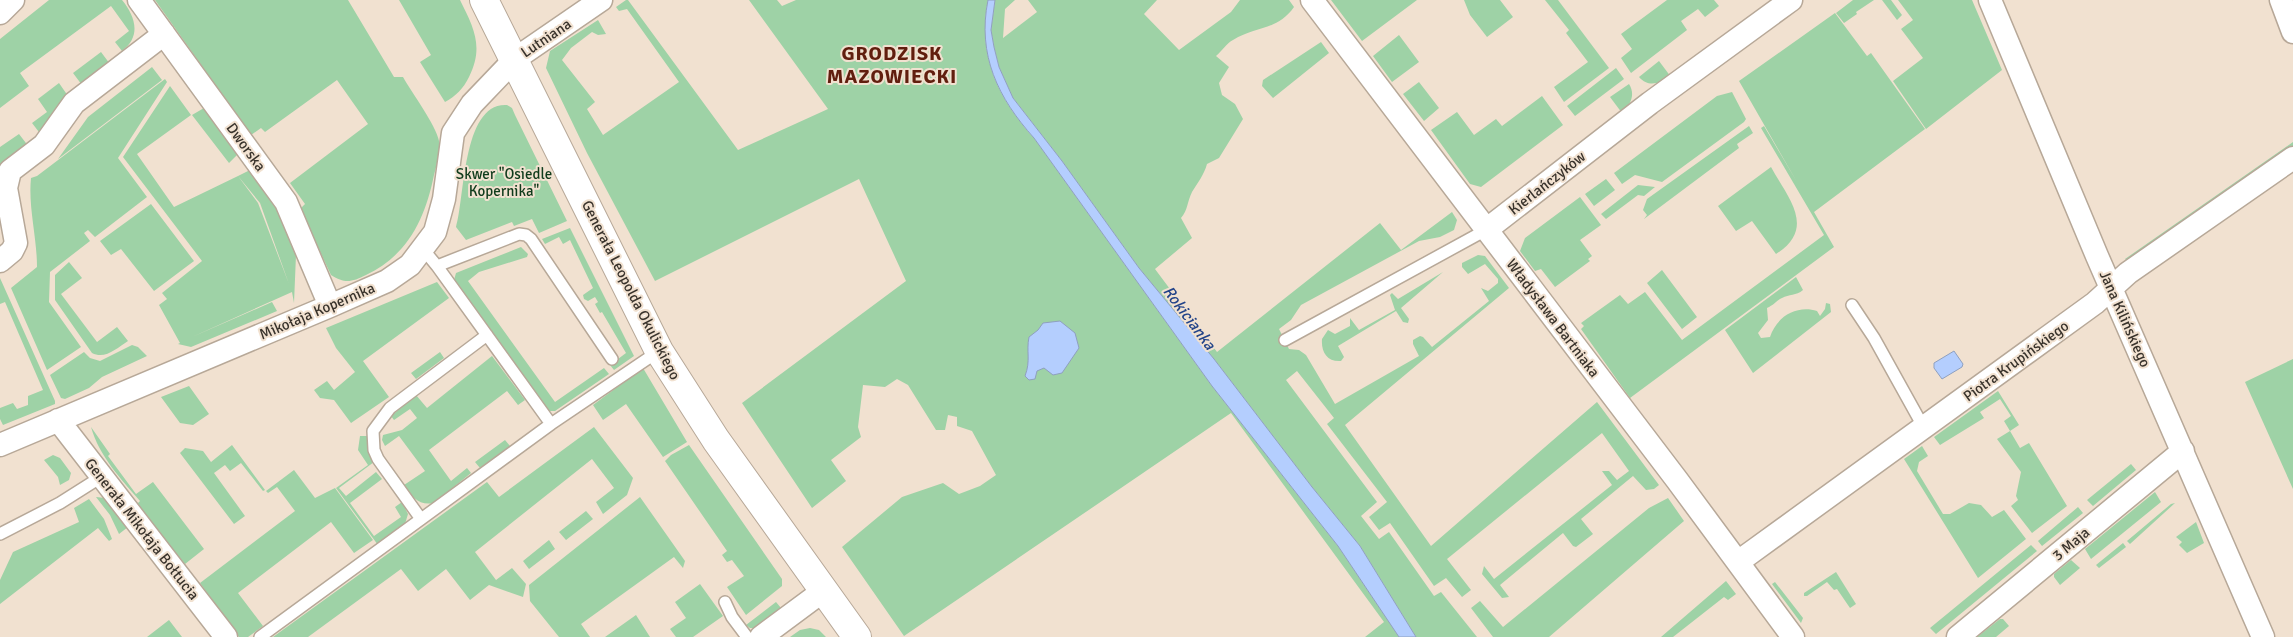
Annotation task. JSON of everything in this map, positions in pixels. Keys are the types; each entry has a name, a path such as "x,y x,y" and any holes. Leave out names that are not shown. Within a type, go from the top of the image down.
{"street":[{"path":"0,13 14,0"},
{"name":"Dworska","path":"139,0 286,202 330,306"},
{"name":"Generała Leopolda Okulickiego","path":"484,0 659,351 716,440 857,637"},
{"name":"Lutniana","path":"515,59 601,0"},
{"name":"Władysława Bartniaka","path":"1312,0 1793,637"},
{"name":"Kierlańczyków","path":"1486,230 1650,104 1791,0"},
{"name":"Jana Kilińskiego","path":"1990,0 2112,289 2184,451 2263,637"},
{"path":"2282,0 2293,32"},
{"path":"0,261 12,252 16,243 6,188 10,171 38,152 74,102 164,34"},
{"name":"Mikołaja Kopernika","path":"0,445 330,306 387,281 410,265 430,258 440,214 453,133 472,104 515,59"},
{"name":"Piotra Krupińskiego","path":"1738,562 2112,289 2128,273 2293,158"},
{"name":"Generała Mikołaja Bołtucia","path":"58,420 226,637"},
{"name":"3 Maja","path":"1958,637 2184,451"},
{"path":"761,637 823,591"}],"lane":[{"name":"Kierlańczyków","path":"1286,340 1486,230"},
{"path":"552,424 430,258 519,234 526,235 531,239 612,359"},
{"path":"1852,305 1874,338 1924,428"},
{"path":"421,519 378,459 374,450 373,430 390,408 487,335"},
{"path":"260,637 552,424 659,351"},
{"path":"0,534 60,503 101,477"},
{"path":"725,602 732,617 747,637"}],"green space":[{"path":"49,0 122,0 133,19 134,32 132,39 122,51 115,42 129,31 111,6 20,73 29,86 0,108 0,39"},
{"path":"155,0 348,0 394,77 403,77 429,118 439,141 437,162 420,221 404,246 393,257 381,267 357,279 345,281 331,275 300,209 305,204 290,183 368,124 337,80 265,132 261,128 251,135"},
{"path":"399,0 460,0 473,29 476,56 469,77 462,89 445,102 420,62 431,55"},
{"path":"628,0 738,150 828,109 749,0 777,0 782,6 796,0 988,0 985,39 988,57 993,75 1010,107 1212,386 1338,546 1399,637 1365,637 1384,622 1231,413 904,636 842,547 902,497 943,483 959,494 980,486 996,475 972,431 957,426 957,417 948,415 945,430 936,430 908,385 897,379 885,387 863,385 858,427 861,437 831,460 846,481 812,508 742,403 906,281 859,179 655,281 587,153 546,68 550,51 598,20 606,34 598,35 592,32 571,48 562,60 595,102 587,109 603,135 679,82 627,9 619,11 616,7"},
{"path":"995,0 1015,0 1005,9 1003,38 1037,12 1028,0 1157,0 1144,14 1179,50 1231,12 1240,0 1289,0 1294,7 1281,20 1233,40 1216,56 1229,67 1219,83 1222,95 1235,104 1243,119 1219,158 1207,164 1203,175 1190,196 1181,218 1192,238 1155,269 1217,352 1380,223 1401,250 1452,212 1457,220 1454,230 1440,237 1419,241 1301,305 1291,320 1279,329 1289,349 1299,350 1306,355 1335,404 1419,356 1413,340 1420,336 1423,337 1432,347 1489,301 1481,288 1488,291 1498,283 1498,279 1485,264 1468,274 1462,267 1462,263 1478,255 1485,256 1509,288 1345,425 1431,546 1597,402 1659,485 1654,489 1646,490 1633,476 1581,519 1593,534 1576,547 1573,546 1563,533 1500,585 1509,597 1502,598 1482,574 1484,566 1494,579 1612,485 1602,471 1609,471 1617,480 1629,471 1602,433 1447,559 1471,590 1462,597 1446,578 1434,586 1390,523 1379,530 1369,517 1387,502 1327,424 1334,418 1297,371 1286,380 1377,502 1361,516 1379,539 1389,532 1434,596 1441,592 1477,637 1416,637 1360,546 1312,487 1214,359 1139,268 1062,161 1013,98 999,67 994,47 991,30"},
{"path":"1331,0 1417,0 1362,41"},
{"path":"1464,0 1500,0 1513,17 1487,37 1470,15"},
{"path":"1545,0 1558,0 1609,68 1564,102 1554,87 1588,62 1566,33 1569,30"},
{"path":"1667,0 1714,0 1719,6 1705,17 1698,9 1681,21 1687,30 1631,73 1621,58 1632,49 1621,34"},
{"path":"1853,0 1874,0 1844,23 1836,13"},
{"path":"1882,0 1891,0 1902,15 1897,20"},
{"path":"1898,0 1972,0 2002,70 1926,129 1893,81 1923,58 1901,29 1913,20"},
{"path":"1835,13 1867,56 1871,53 1925,129 1814,212 1834,247 1630,398 1581,329 1584,326 1581,323 1620,295 1628,304 1645,292 1682,340 1824,235 1761,128 1764,126 1797,182 1739,81"},
{"path":"1399,35 1419,62 1392,82 1373,56"},
{"path":"1321,42 1329,53 1273,98 1262,86 1263,80"},
{"path":"101,52 110,64 82,85 73,73"},
{"path":"1659,61 1671,77 1658,83 1650,83 1639,77"},
{"path":"152,67 162,80 58,159 88,117"},
{"path":"1616,68 1624,79 1575,116 1567,106"},
{"path":"165,79 167,82 118,158 147,197 95,237 88,230 84,233 90,241 50,272 49,302 81,347 47,370 11,288 37,267 30,189 31,178 37,176"},
{"path":"1419,82 1439,108 1424,121 1403,94"},
{"path":"59,83 68,96 42,136 32,123 47,112 38,99"},
{"path":"1629,84 1632,96 1622,113 1610,97"},
{"path":"170,86 191,115 137,154 174,207 250,170 277,208 296,255 294,303 292,292 192,337 272,302 277,311 191,347 178,344 180,343 159,305 167,299 162,293 202,261 123,157","holes":["238,176 260,203 289,284 258,203"]},
{"path":"1732,92 1746,119 1744,122 1662,182 1635,175 1622,184 1614,173 1717,96"},
{"path":"1542,96 1563,125 1481,187 1470,184 1431,130 1457,112 1474,135 1496,119 1502,126"},
{"name":"Skwer \"Osiedle Kopernika\"","path":"507,105 512,108 567,221 539,233 532,219 514,226 512,222 466,240 456,227 464,175 473,135 481,119 492,108"},
{"path":"204,108 238,154 229,163 192,115"},
{"path":"1749,126 1753,133 1737,144 1739,148 1644,219 1647,215 1643,210 1647,199"},
{"path":"19,134 29,147 0,169 0,147"},
{"path":"2293,142 2293,147 2127,261 2125,259"},
{"path":"1771,167 1791,201 1797,223 1795,234 1788,244 1776,254 1752,221 1736,231 1718,206"},
{"path":"1606,179 1615,190 1594,206 1585,194"},
{"path":"1638,185 1655,187 1644,196 1638,195 1606,219 1601,214"},
{"path":"1580,197 1601,225 1580,240 1592,256 1588,259 1590,261 1555,287 1541,269 1535,271 1520,251 1525,238"},
{"path":"151,204 194,261 154,291 121,249 111,255 100,241"},
{"path":"570,228 634,356 614,370 610,365 626,353 602,312 600,313 595,304 598,302 595,297 588,301 584,299 583,295 593,288 570,240 563,244 559,237 545,244 542,239"},
{"path":"521,247 528,254 527,257 479,272 468,281 555,402 604,368 609,374 555,411 549,411 454,280 456,273"},
{"path":"69,262 82,278 61,294 97,342 117,327 128,341 111,352 102,355 92,353 55,300 55,275"},
{"path":"1662,270 1697,317 1682,329 1647,283"},
{"path":"1443,272 1401,308 1409,319 1408,323 1403,322 1396,311 1338,346 1344,357 1341,361 1332,360 1326,355 1322,339 1328,330 1335,334 1350,326 1350,318 1359,330 1395,310 1390,295 1392,293 1398,299"},
{"path":"1796,277 1803,290 1780,299 1767,308 1768,320 1758,333 1761,338 1770,337 1777,323 1795,311 1817,311 1820,316 1825,309 1826,303 1830,304 1831,312 1753,373 1725,330"},
{"path":"0,278 55,401 55,404 3,425 0,419 0,408 13,403 17,409 28,405 28,396 43,390 5,302 0,304"},
{"path":"437,282 449,298 363,361 389,397 351,423 334,400 320,398 314,390 327,381 334,390 355,372 336,348 326,328"},
{"path":"132,345 138,347 147,356 102,377 89,388 65,399 61,398 50,375 84,352 90,358 100,361"},
{"path":"440,352 444,358 416,379 411,373"},
{"path":"492,356 525,400 518,405 507,391 429,450 451,481 467,468 471,473 434,503 429,504 416,500 404,485 425,471 399,436 385,446 382,440 383,435 402,430 417,418 410,409 394,420 391,416 416,395 427,408"},
{"path":"2293,359 2293,489 2245,382"},
{"path":"643,368 687,442 663,457 626,404 603,420 593,405"},
{"path":"189,386 209,414 193,425 180,423 161,397"},
{"path":"1998,391 2019,425 2010,431 2004,421 2011,416 2000,399 1980,412 1984,418 1940,445 1934,437"},
{"path":"91,427 110,454 108,456 136,494 153,482 204,549 185,564 136,505 140,501 118,476 99,448"},
{"path":"594,427 633,478 627,495 603,514 596,502 614,488 592,459 475,552 496,580 512,568 526,584 523,597 489,585 470,600 446,569 418,591 401,569 308,637 273,637 487,482 499,497"},
{"path":"2010,431 2020,448 2029,443 2067,506 2032,533 2011,506 2018,500 2016,496 2021,472 1997,439"},
{"path":"360,436 367,436 374,462 339,488 346,496 376,472 382,479 350,503 374,536 401,517 395,507 402,502 408,514 405,524 378,545 336,488 368,465 358,450"},
{"path":"505,440 510,446 480,468 475,462"},
{"path":"232,445 265,490 263,491 241,463 230,471 225,465 214,473 245,516 234,524 180,453 185,448 203,451 211,462"},
{"path":"689,445 782,579 782,586 746,615 727,587 744,576 732,560 727,562 722,555 727,551 665,461 671,455"},
{"path":"1922,446 1928,456 1919,462 1917,471 1943,514 1950,514 1969,503 1981,505 1992,517 2004,510 2026,539 1978,578 1904,459"},
{"path":"53,455 60,458 71,473 69,480 60,485 58,477 44,460"},
{"path":"2131,464 2136,470 2093,506 2087,500"},
{"path":"294,470 315,498 335,488 373,540 354,553 331,522 238,593 263,626 248,637 239,637 200,583 295,511 277,487 268,493 266,491"},
{"path":"2155,492 2161,502 2091,559 2085,549"},
{"path":"96,497 105,498 128,527 119,534 110,515"},
{"path":"640,497 685,561 683,568 674,557 581,624 590,637 559,637 530,601 529,585"},
{"path":"1668,498 1684,521 1549,637 1493,637 1471,608 1480,601 1503,627 1649,508"},
{"path":"89,499 104,519 112,539 109,541 98,528 0,604 0,580 13,552 79,522 74,508"},
{"path":"2175,503 2130,544 2127,541 2171,504"},
{"path":"2078,507 2083,513 2042,546 2038,541"},
{"path":"586,511 593,519 566,540 559,532"},
{"path":"2196,522 2204,543 2187,553 2179,545 2182,542 2176,537"},
{"path":"549,540 555,549 529,569 523,561"},
{"path":"2123,543 2126,547 2099,568 2096,565"},
{"path":"2031,545 2037,551 1936,634 1930,628"},
{"path":"2071,560 2080,568 2060,585 2054,574"},
{"path":"1836,572 1856,604 1850,608 1837,589 1834,590 1827,582 1807,596 1804,596 1804,593"},
{"path":"1726,581 1736,594 1728,600 1724,597 1673,637 1661,637"},
{"path":"1775,582 1803,618 1801,623 1772,584"},
{"path":"700,584 723,616 693,637 676,637 670,629 686,618 675,602"},
{"path":"776,602 781,608 756,628 750,628 746,625"},
{"path":"636,615 650,637 605,637"},
{"path":"2000,619 2003,619 2009,626 1996,637 1977,637"},
{"path":"169,620 182,637 147,637"},
{"path":"810,628 819,630 826,637 790,637 800,630"}],"water":[{"path":"988,0 995,0 991,30 994,47 999,67 1013,98 1062,161 1139,268 1214,359 1312,487 1360,546 1416,637 1399,637 1338,546 1212,386 1010,107 993,75 988,57 985,39 985,20"},
{"path":"1060,321 1075,333 1079,348 1062,373 1053,375 1044,368 1037,371 1035,379 1029,380 1025,376 1028,365 1029,337 1043,323"},
{"path":"1954,351 1963,364 1962,367 1942,379 1934,368 1934,363"}],"district":[{"name":"GRODZISK MAZOWIECKI","path":"892,64"}],"water label":[{"name":"Rokicianka","path":"1189,318"}]}
